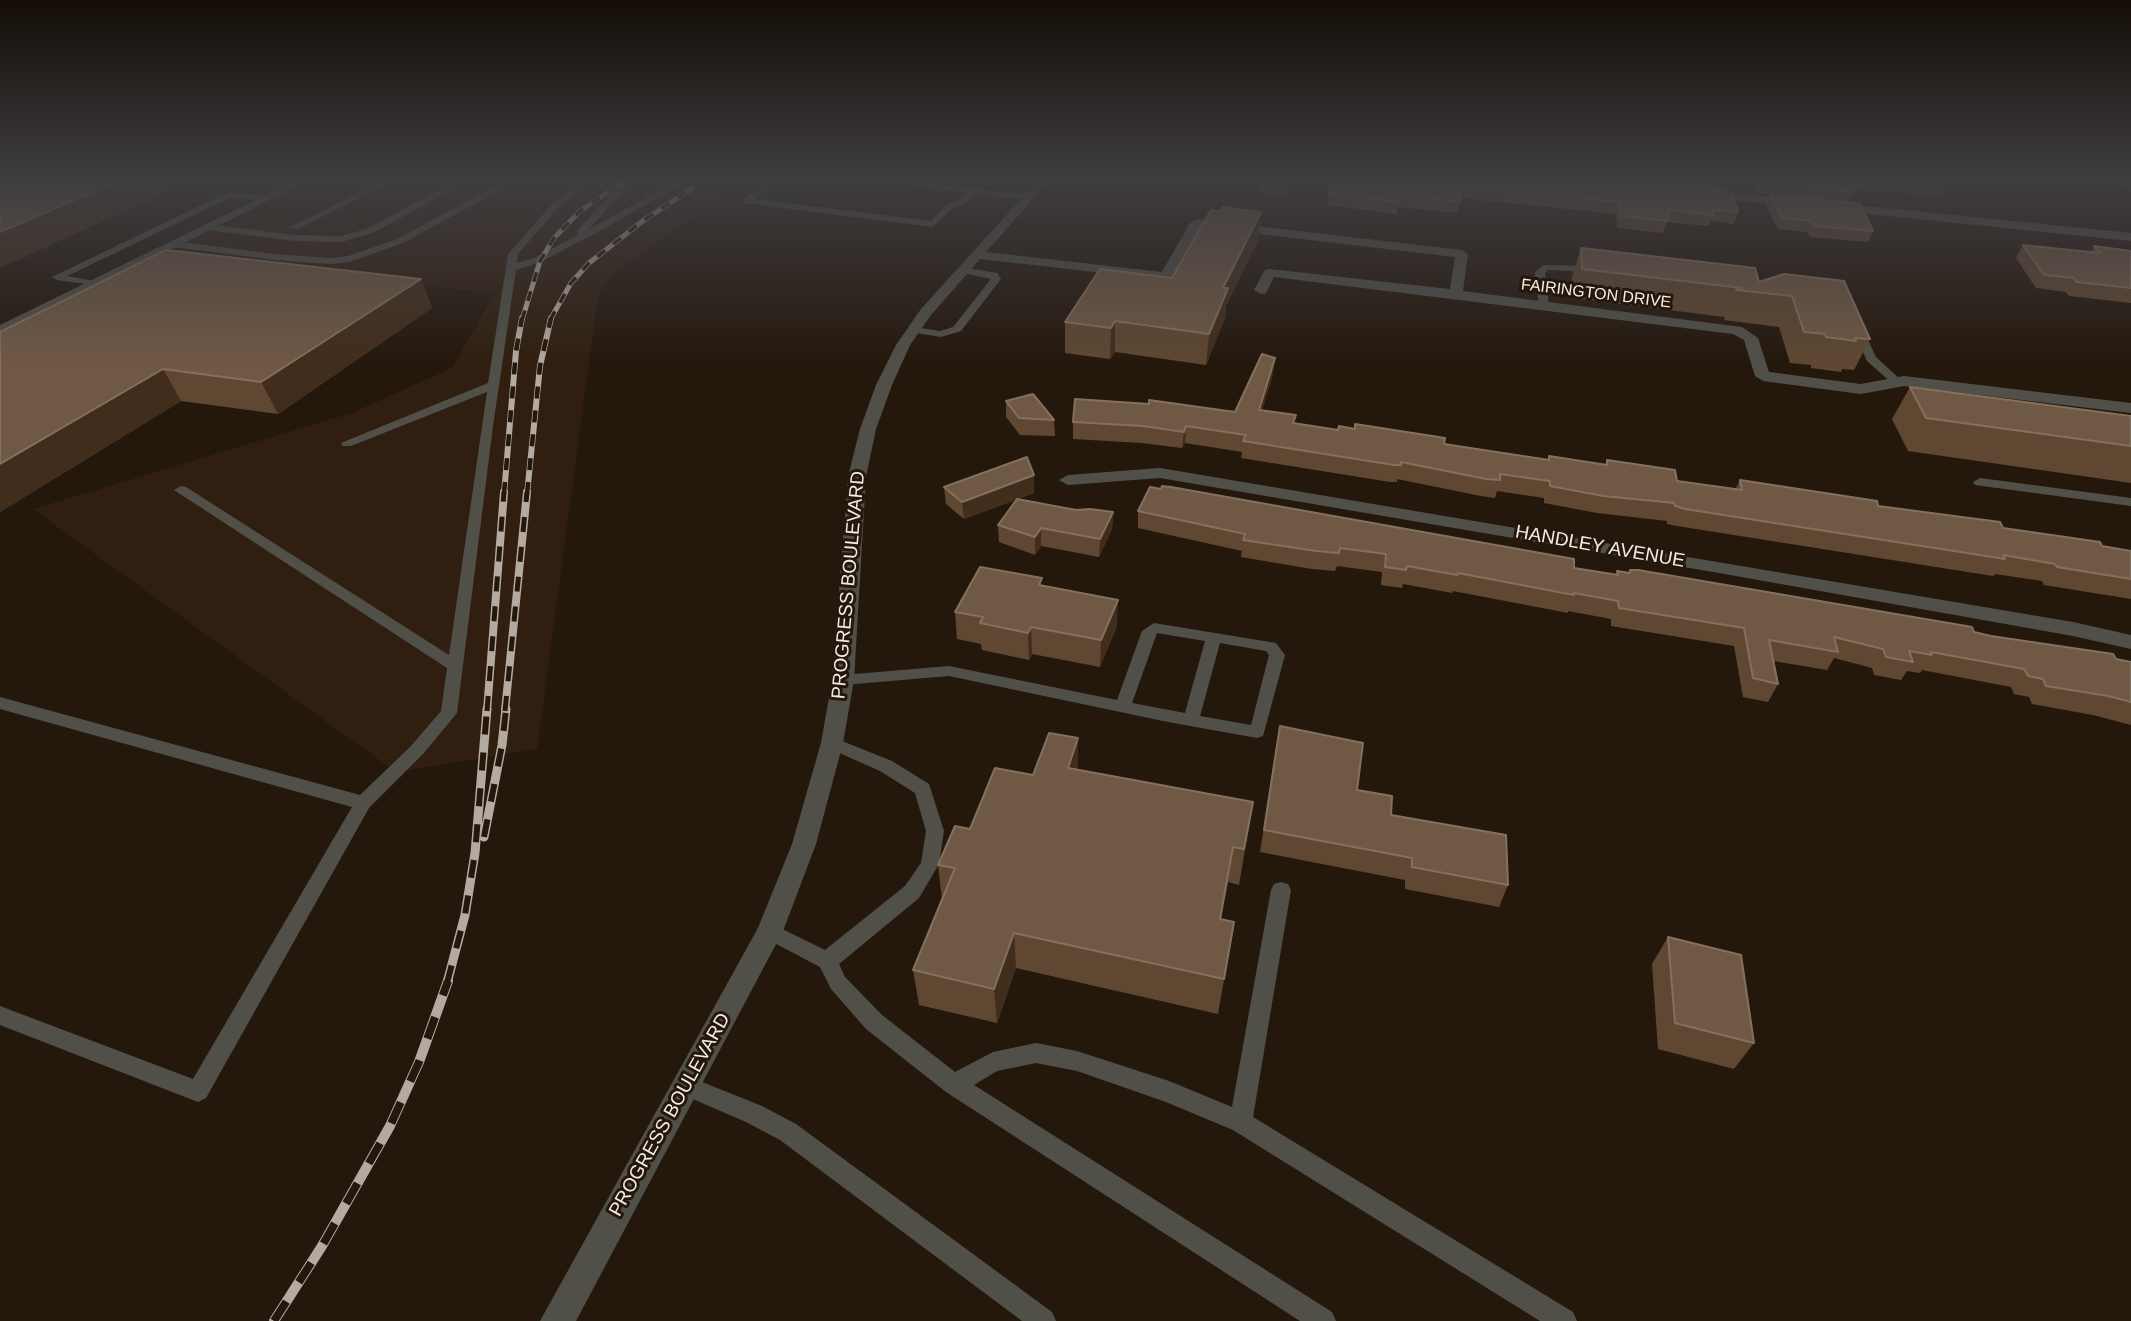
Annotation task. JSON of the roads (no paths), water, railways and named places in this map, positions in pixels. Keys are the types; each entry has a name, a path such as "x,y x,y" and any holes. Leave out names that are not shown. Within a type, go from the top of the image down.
{"street":[{"path":"0,331 179,242"},
{"name":"PROGRESS BOULEVARD","path":"557,1321 770,931 804,844 832,743 843,680 857,477 868,429 884,386 914,330 987,242"},
{"path":"976,254 1166,276 1185,242"},
{"path":"1356,242 1462,254 1456,294"},
{"name":"FAIRINGTON DRIVE","path":"1261,290 1270,273 1737,330 1752,338 1763,376 1840,388 1881,387 1904,381 2131,408"},
{"name":"HANDLEY AVENUE","path":"1068,480 1160,474 1746,572 2073,629 2131,642"}],"lane":[{"path":"95,284 57,277 131,242"},
{"path":"174,244 331,261 349,259 398,242"},
{"path":"0,1015 198,1091 363,803 417,750 449,713 513,254 524,242"},
{"path":"512,268 537,260 571,242"},
{"path":"1544,305 1540,272 1546,267 1570,266 1609,271"},
{"path":"128,267 152,270"},
{"path":"914,330 941,334 957,330 996,279 993,275 962,270"},
{"path":"1855,321 1871,359 1898,383"},
{"path":"347,443 494,385"},
{"path":"2091,404 2102,422"},
{"path":"1980,482 2131,502"},
{"path":"181,491 455,666"},
{"path":"843,680 949,671 1191,720 1257,732 1278,655 1270,647 1154,628 1150,631 1123,706"},
{"path":"1191,720 1214,637"},
{"path":"0,703 363,803"},
{"path":"827,961 912,892 930,864 935,831 923,789 886,766 832,743"},
{"path":"1241,1122 1281,890"},
{"path":"770,931 827,961 838,983 874,1021 954,1085 1323,1321"},
{"path":"954,1085 993,1062 1036,1053 1077,1061 1169,1092 1241,1122 1564,1321"},
{"path":"687,1086 754,1114 788,1132 1043,1321"}],"railway":[{"path":"522,320 540,261 552,242"},
{"path":"551,318 571,283 589,263 616,242"},
{"path":"504,494 516,351 522,318"},
{"path":"527,494 540,366 551,318"},
{"path":"487,711 504,492"},
{"path":"505,711 527,492"},
{"path":"447,983 465,915 475,853 487,709"},
{"path":"484,837 502,745 506,709"},
{"path":"274,1321 322,1246 390,1126 419,1062 448,981"}]}
